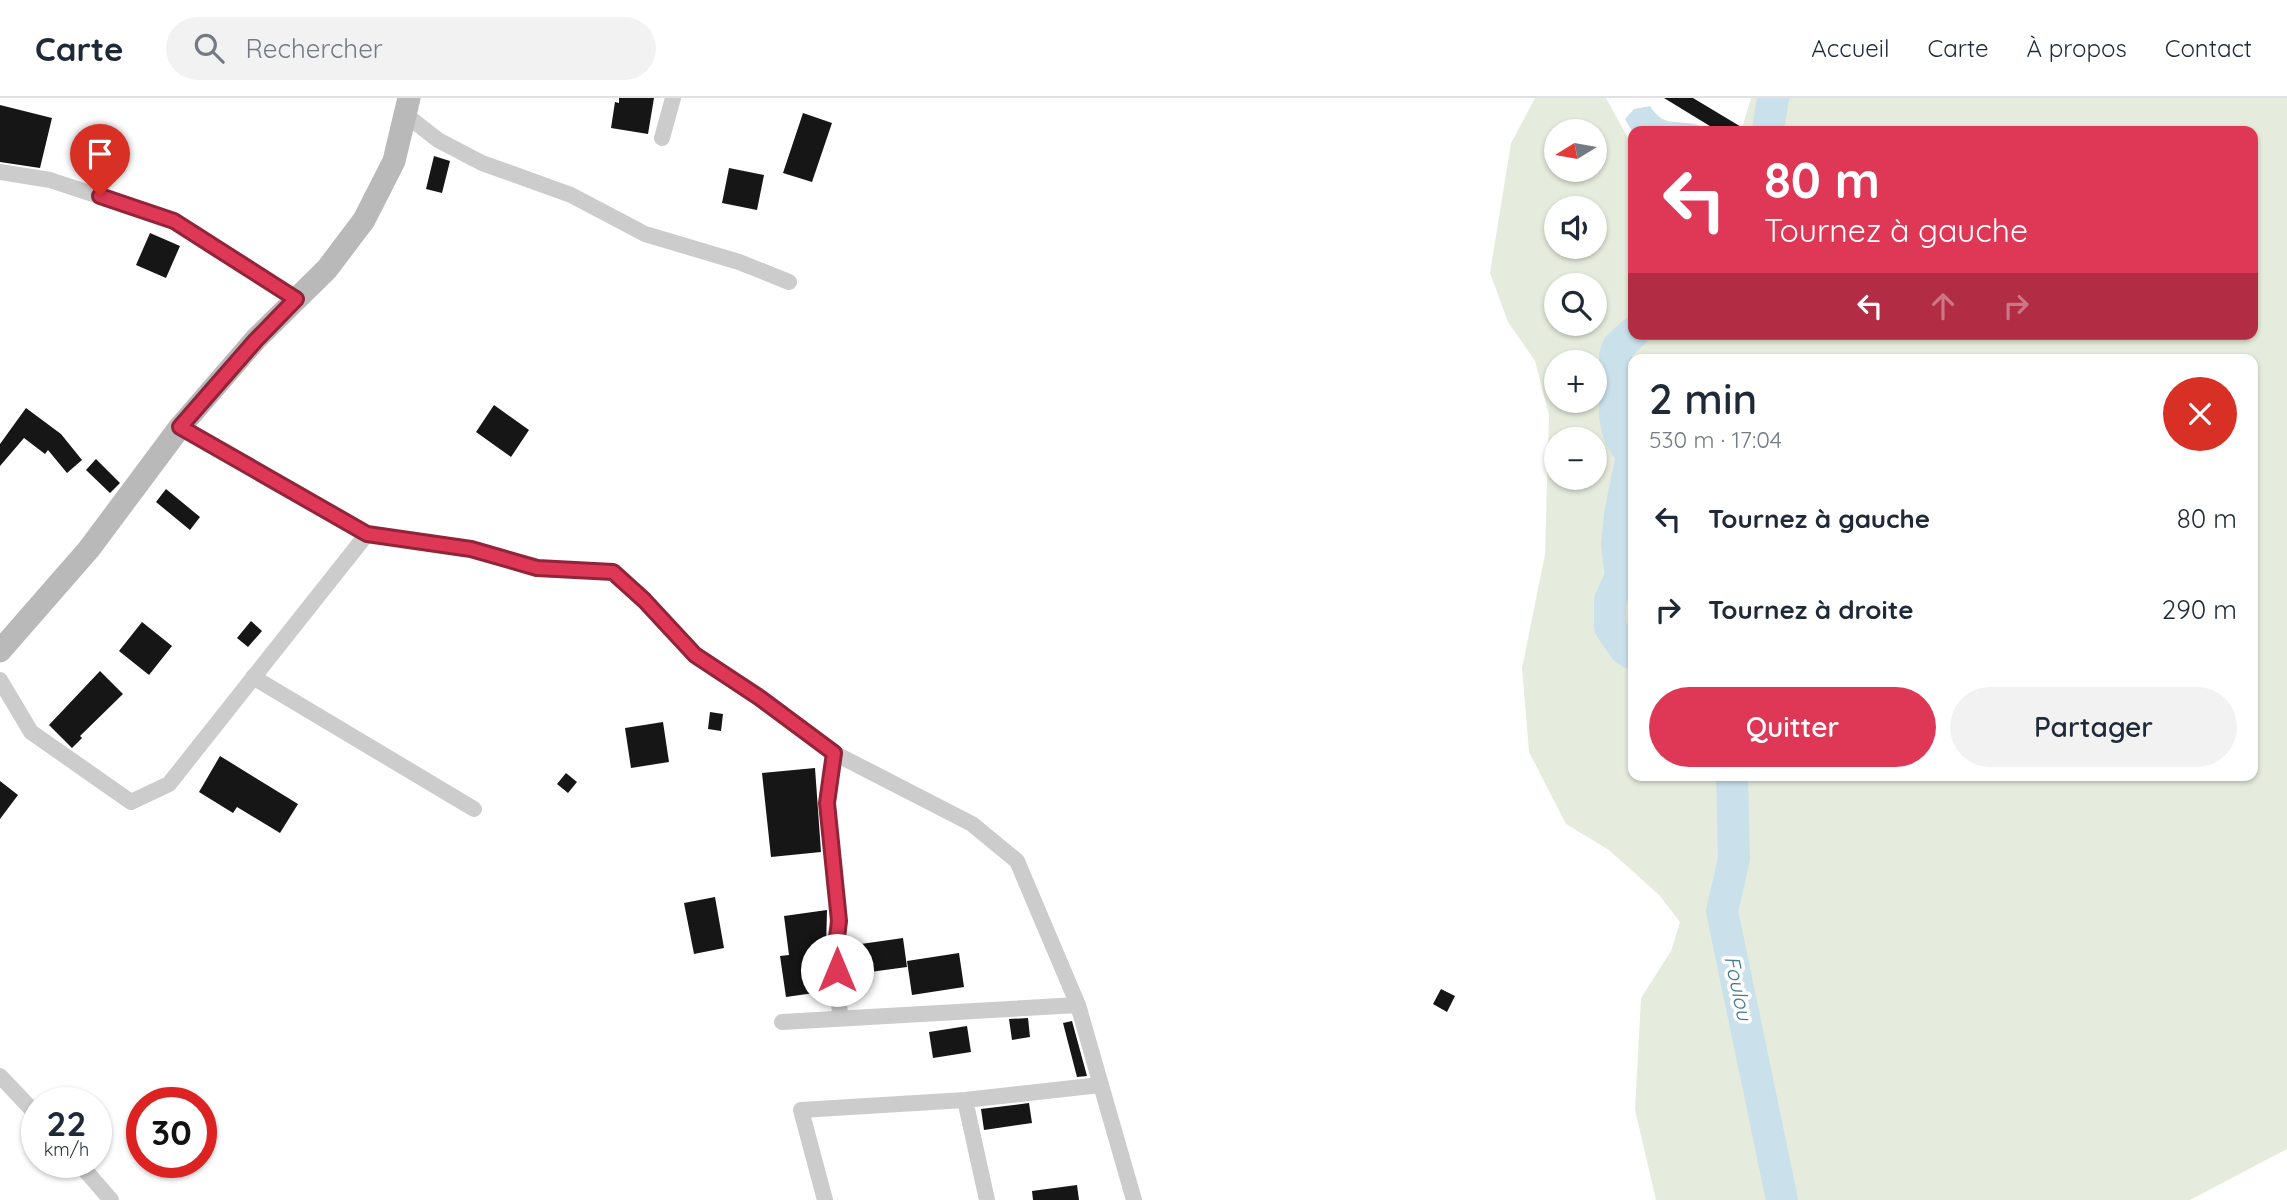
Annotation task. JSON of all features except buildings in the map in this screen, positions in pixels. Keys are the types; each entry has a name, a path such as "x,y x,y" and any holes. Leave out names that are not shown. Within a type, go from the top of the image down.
{"street":[{"path":"662,138 673,98"},
{"path":"408,106 438,140 482,163 571,195 645,234 739,262 789,282"},
{"path":"0,651 97,539 180,427 256,340 327,269 363,220 394,161 408,106"},
{"path":"0,172 50,180 174,221 296,299"},
{"path":"180,427 367,534 471,549 537,568 613,572 644,600 695,655 760,698 834,753 972,824 1017,860 1077,1005 1134,1200"},
{"path":"0,680 31,732 131,802 169,784 367,534"},
{"path":"253,677 474,809"},
{"path":"834,753 827,803 839,921 836,946 840,1018"},
{"path":"782,1022 1077,1005"},
{"path":"0,1076 21,1098"},
{"path":"825,1200 801,1110 965,1100 1100,1085"},
{"path":"965,1100 987,1200"},
{"path":"92,1178 111,1200"}],"green space":[{"path":"1535,98 1606,98 1628,138 1628,340 2258,340 2258,126 1743,126 1751,98 2287,98 2287,1149 2190,1200 1656,1200 1635,1110 1641,998 1671,951 1680,922 1659,895 1609,850 1566,824 1529,752 1522,668 1545,554 1547,490 1607,490 1607,427 1549,427 1548,413 1607,413 1607,350 1544,350 1544,396 1535,361 1508,322 1490,273 1511,143"}],"water":[{"path":"1650,106 1665,120 1698,126 1629,126 1625,119 1634,109"}],"waterway":[{"name":"Foulou","path":"1769,126 1773,98"},
{"name":"Foulou","path":"1628,338 1618,347 1615,356 1624,381 1616,400 1615,419 1628,449"},
{"name":"Foulou","path":"1628,475 1617,545 1621,576 1610,600 1610,627 1628,651"},
{"name":"Foulou","path":"1732,781 1734,859 1722,911 1782,1200"}],"route":[{"path":"100,196 174,221 296,299 256,340 180,427 367,534 471,549 537,568 613,572 644,600 695,655 760,698 834,753 827,803 839,921 837,970"}]}
